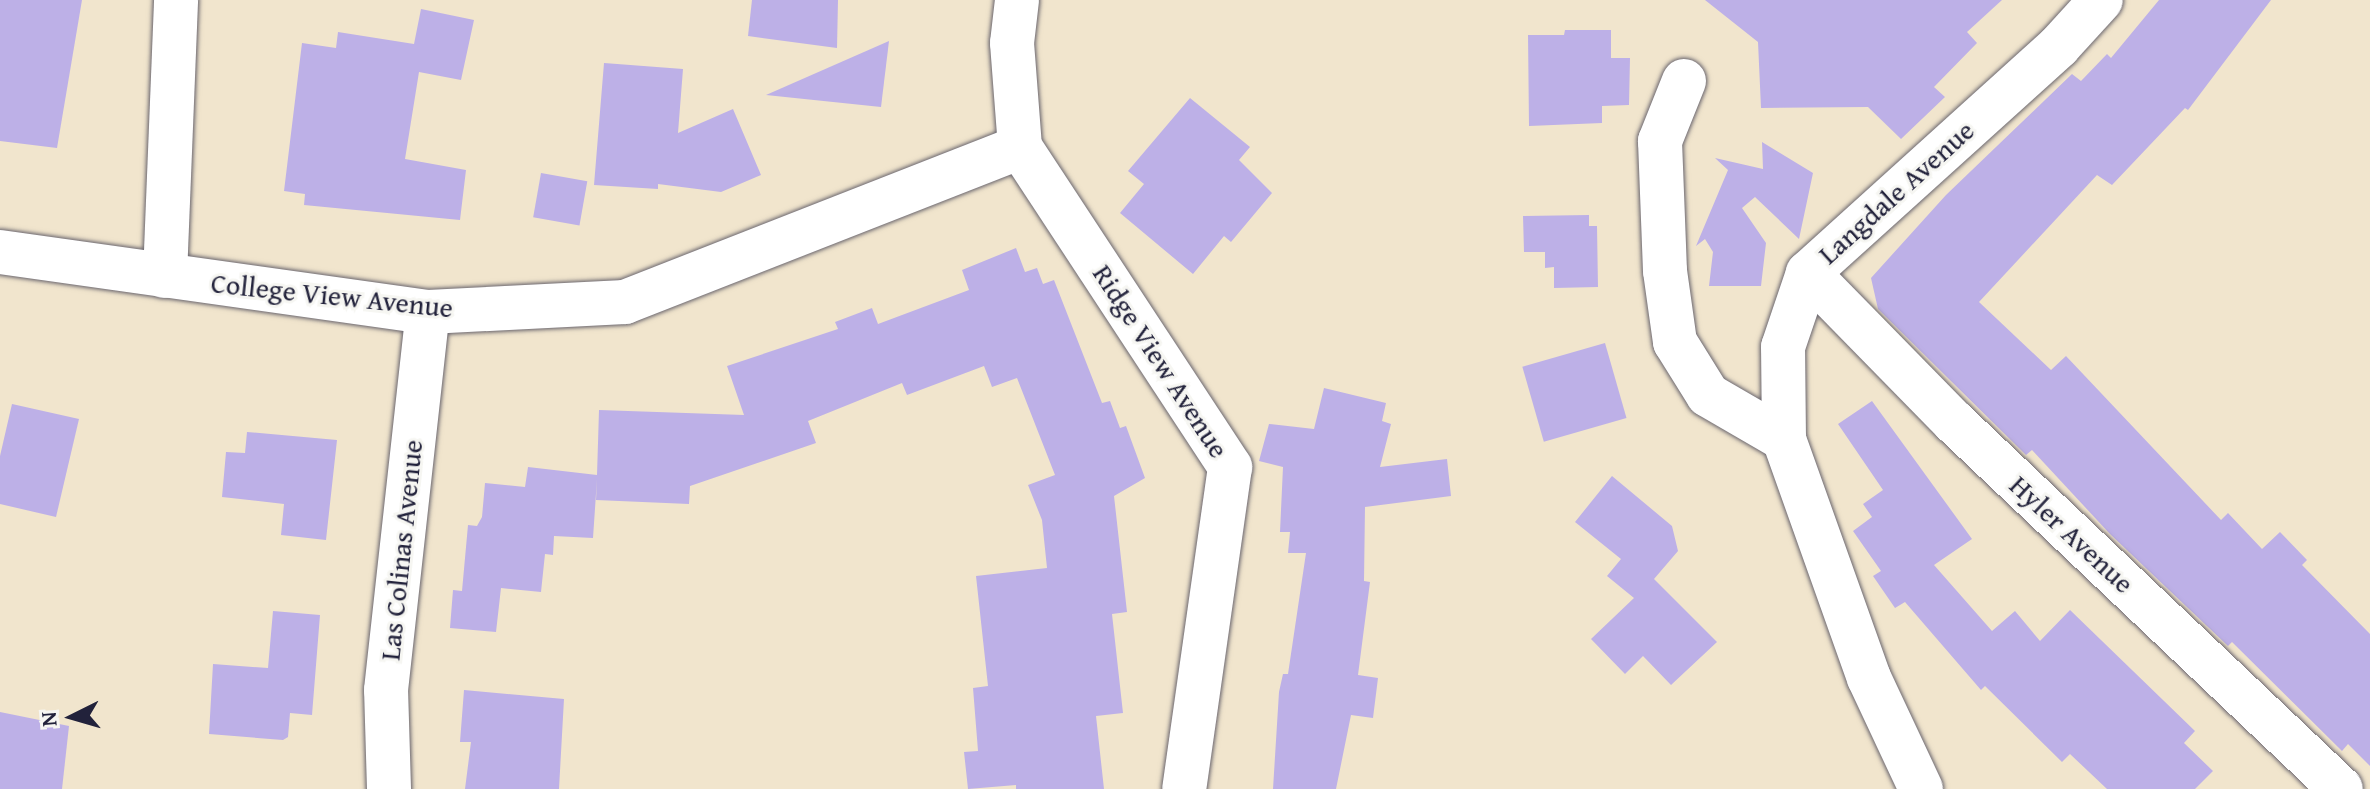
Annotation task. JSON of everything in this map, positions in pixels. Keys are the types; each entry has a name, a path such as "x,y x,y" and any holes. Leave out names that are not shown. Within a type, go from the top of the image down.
{"street":[{"path":"165,276 176,0"},
{"name":"Ridge View Avenue","path":"1017,0 1012,43 1020,147 1230,467 1184,789"},
{"name":"Langdale Avenue","path":"1921,789 1869,678 1784,439 1783,347 1808,273 1852,228 2059,46 2101,0"},
{"path":"1684,81 1660,141 1665,271 1675,342 1708,395 1784,439"},
{"name":"College View Avenue","path":"0,252 428,312 625,302 1020,147"},
{"name":"Hyler Avenue","path":"1808,273 1954,422 2341,789"},
{"name":"Las Colinas Avenue","path":"389,789 386,690 428,312"}],"building":[{"path":"0,0 82,0 57,148 0,141"},
{"path":"752,0 838,0 837,48 748,36"},
{"path":"1705,0 2002,0 1967,32 1977,43 1934,87 1945,97 1901,139 1868,107 1761,108 1758,42"},
{"path":"2159,0 2271,0 2188,110 2185,108 2112,185 2097,175 1979,302 2051,370 2066,356 2221,520 2228,513 2262,549 2280,532 2307,560 2302,565 2370,634 2370,766 2348,744 2342,751 2232,642 2228,646 2110,534 2032,450 2026,455 1878,309 1871,278 1946,195 2072,74 2081,81 2107,54 2111,58"},
{"path":"421,9 474,20 461,80 419,72 405,159 466,170 460,220 304,205 305,194 284,191 302,43 336,48 338,32 414,44"},
{"path":"1565,30 1611,30 1611,58 1630,58 1629,105 1602,106 1602,123 1529,126 1528,35 1564,35"},
{"path":"889,41 881,107 766,95"},
{"path":"604,63 683,69 678,133 733,109 761,175 721,192 658,184 658,189 594,185"},
{"path":"1190,98 1250,147 1239,160 1272,193 1231,242 1224,236 1193,274 1120,213 1144,184 1128,171"},
{"path":"1762,142 1813,173 1799,239 1755,197 1742,208 1766,243 1761,286 1709,286 1713,252 1705,239 1696,246 1728,170 1715,158 1763,169"},
{"path":"541,173 587,181 579,225 533,217"},
{"path":"1589,215 1589,226 1597,226 1598,287 1554,288 1554,267 1545,268 1545,252 1524,252 1523,216"},
{"path":"1016,248 1025,272 1037,268 1043,284 1054,280 1102,403 1110,401 1120,428 1126,426 1145,478 1114,496 1127,612 1112,614 1123,713 1096,716 1104,789 1016,789 1016,785 968,789 964,752 978,751 973,688 988,686 976,576 1047,568 1042,520 1028,485 1055,475 1017,378 992,387 984,366 907,395 902,383 808,421 816,443 690,486 689,504 596,500 597,479 593,538 554,536 553,555 545,554 541,592 501,588 496,632 450,628 453,590 462,591 468,525 477,526 482,517 485,483 525,487 528,467 597,475 599,410 744,415 727,366 838,329 835,322 872,308 878,324 969,290 962,270"},
{"path":"1605,343 1626,418 1544,442 1522,367"},
{"path":"1324,388 1386,403 1382,421 1391,424 1380,467 1447,459 1451,496 1365,507 1364,581 1370,582 1358,675 1378,678 1373,718 1351,715 1336,789 1273,789 1279,692 1283,674 1288,674 1306,553 1288,553 1290,532 1280,532 1283,467 1259,461 1269,424 1314,429"},
{"path":"1872,401 1972,539 1934,565 1992,631 2015,611 2040,641 2070,610 2195,731 2184,743 2213,771 2195,789 2107,789 2070,754 2062,762 1985,686 1981,690 1905,602 1895,608 1873,576 1881,571 1853,531 1872,517 1863,504 1883,490 1838,424"},
{"path":"12,404 79,419 56,517 0,504 0,456"},
{"path":"247,432 337,440 326,540 281,535 284,504 222,497 226,452 245,453"},
{"path":"1612,476 1672,526 1678,551 1654,579 1717,642 1671,685 1643,656 1625,674 1591,639 1634,598 1607,576 1621,559 1575,522"},
{"path":"273,611 320,615 312,715 290,713 288,737 283,740 209,734 213,664 268,668"},
{"path":"464,690 564,699 559,789 465,789 471,742 460,742"},
{"path":"0,712 69,726 62,789 0,789"}]}
